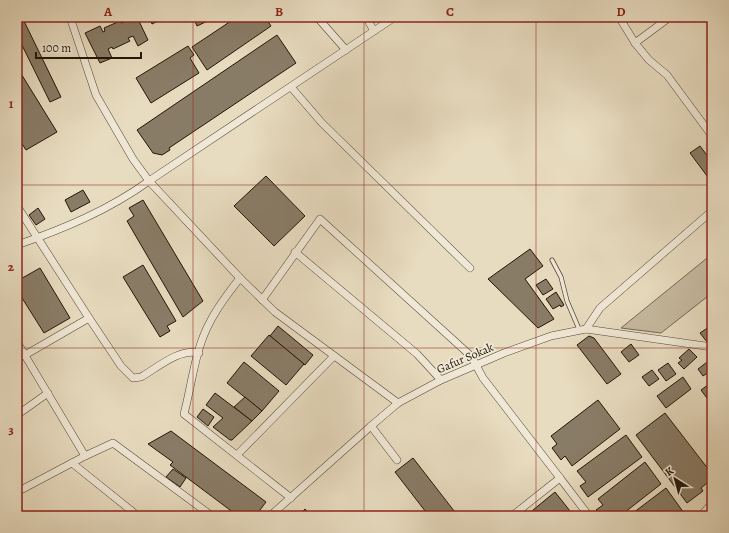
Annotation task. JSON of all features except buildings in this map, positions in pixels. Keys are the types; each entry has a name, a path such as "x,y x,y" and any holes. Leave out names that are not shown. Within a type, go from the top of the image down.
{"street":[{"path":"70,17 90,84 133,159 149,181 240,278 275,312 398,403"},
{"path":"317,17 346,50"},
{"path":"366,17 374,31"},
{"path":"17,245 105,208 149,181 395,17"},
{"path":"619,17 635,43 649,60 667,75 712,136"},
{"path":"635,43 670,17"},
{"path":"291,87 322,123 470,268"},
{"path":"17,206 36,238 121,366 133,378 140,378 183,353 191,351 199,353"},
{"path":"582,329 600,308 712,211"},
{"path":"262,300 320,219 463,347 478,365 483,378 589,516"},
{"path":"295,252 417,354 441,380"},
{"path":"240,278 218,307 209,323 199,353 184,414 291,498"},
{"path":"17,358 25,355 89,318"},
{"name":"Gafur Sokak","path":"270,516 398,403 441,380 551,336 582,329 712,347"},
{"path":"17,342 85,456"},
{"path":"237,455 334,356"},
{"path":"17,415 48,393"},
{"path":"371,426 397,460"},
{"path":"17,492 72,462 113,443 212,516"},
{"path":"72,462 138,516"},
{"path":"512,516 560,478"},
{"path":"701,516 712,504"}],"lane":[{"path":"552,260 561,277 565,294 582,329"}],"shaded area":[{"path":"712,254 712,293 661,333 621,328"}]}
